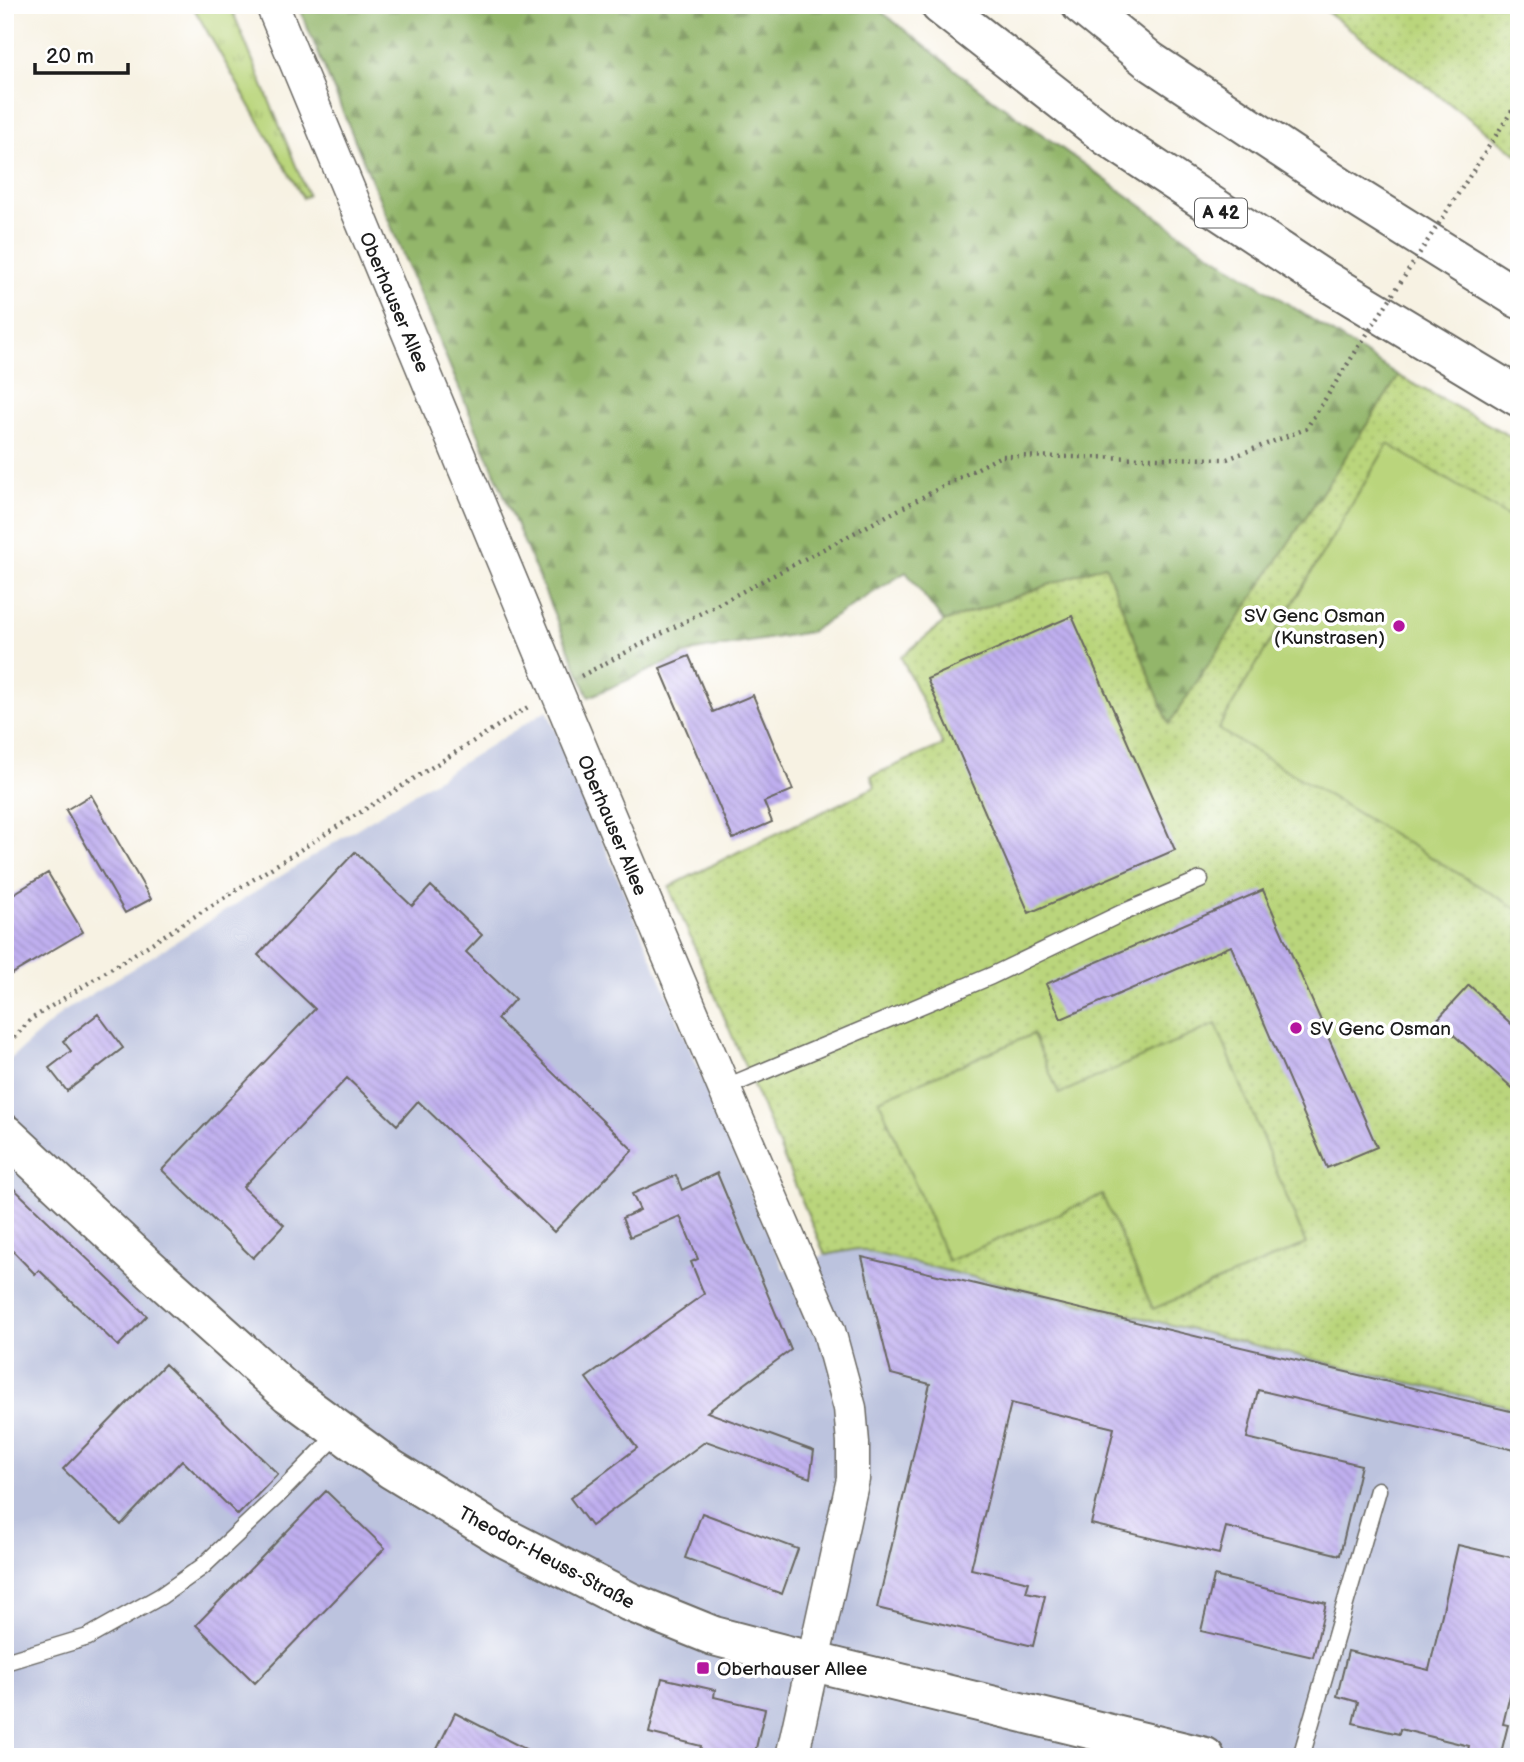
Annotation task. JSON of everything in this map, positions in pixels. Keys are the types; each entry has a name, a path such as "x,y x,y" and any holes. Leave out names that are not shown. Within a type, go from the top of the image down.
{"main road":[{"name":"A 42","path":"940,5 1120,145 1318,276 1519,397"},
{"path":"1081,5 1150,61 1340,187 1519,299"},
{"name":"Theodor-Heuss-Straße","path":"5,1134 279,1385 391,1468 500,1536 630,1602 714,1636 1205,1757"}],"street":[{"name":"Oberhauser Allee","path":"272,5 556,689 829,1331 850,1408 853,1479 792,1757"}],"lane":[{"path":"724,1088 991,976 1200,880"},
{"path":"5,1662 88,1637 161,1596 202,1567 340,1432"},
{"path":"1301,1757 1378,1490"}],"path":[{"path":"5,1048 31,1019 556,689 1001,456 1227,458 1306,429 1519,100"}],"shaded area":[{"path":"547,710 784,1270 825,1255 857,1249 1519,1409 1519,1757 5,1757 5,1064 63,1012"}],"green space":[{"path":"192,5 230,5 308,195 303,198"},
{"path":"298,5 873,5 983,92 1188,239 1399,376 1169,725 1105,565 944,622 906,572 810,632 694,651 589,697"},
{"path":"1318,5 1519,5 1517,154"},
{"path":"1399,376 1519,441 1519,1409 857,1249 825,1255 669,887 875,787 871,776 943,745 901,657 944,622 1105,565 1169,724"},
{"name":"SV Genc Osman (Kunstrasen)","path":"1388,444 1519,523 1519,910 1218,729"},
{"path":"1216,1024 1306,1244 1153,1309 1102,1195 948,1261 879,1100 1033,1034 1059,1094"}],"building":[{"path":"1072,616 1175,850 1029,913 927,679"},
{"path":"689,656 713,712 753,695 793,790 764,802 772,822 733,839 660,668"},
{"path":"91,795 151,899 125,913 66,810"},
{"path":"355,852 412,906 431,886 482,935 466,952 515,999 497,1019 633,1150 554,1232 418,1101 397,1125 347,1078 243,1187 284,1225 253,1258 162,1170 315,1009 258,955"},
{"path":"48,873 83,932 5,978 5,899"},
{"name":"SV Genc Osman","path":"1263,890 1377,1147 1327,1168 1231,946 1061,1019 1046,984"},
{"path":"1469,985 1519,1031 1519,1094 1437,1020"},
{"path":"98,1014 123,1048 67,1091 49,1068 71,1051 63,1041"},
{"path":"717,1173 791,1350 707,1412 814,1451 810,1478 706,1441 591,1526 570,1498 637,1448 586,1378 704,1294 691,1262 698,1259 680,1216 630,1237 622,1218 640,1210 632,1194 676,1175 682,1190"},
{"path":"5,1180 147,1316 118,1346 39,1270 35,1274 5,1243"},
{"path":"862,1257 1519,1413 1519,1451 1258,1390 1247,1438 1361,1465 1340,1555 1226,1527 1219,1554 1091,1524 1114,1428 1011,1403 971,1569 1029,1582 1026,1592 1045,1596 1033,1646 877,1608 930,1384 891,1374"},
{"path":"165,1364 278,1474 238,1515 182,1460 121,1525 63,1469"},
{"path":"326,1491 385,1548 255,1683 196,1625"},
{"path":"702,1513 798,1549 782,1594 685,1558"},
{"path":"1458,1545 1519,1559 1519,1658 1503,1724 1508,1725 1500,1757 1468,1750 1469,1746 1400,1729 1399,1734 1353,1723 1358,1702 1337,1696 1348,1651 1429,1670"},
{"path":"1214,1576 1326,1603 1313,1657 1201,1631"},
{"path":"662,1678 715,1690 714,1697 765,1709 754,1757 723,1757 700,1751 701,1746 649,1733"},
{"path":"455,1713 541,1757 433,1757"}],"place":[{"name":"SV Genc Osman (Kunstrasen)","path":"1399,626"},
{"name":"SV Genc Osman","path":"1296,1028"},
{"name":"Oberhauser Allee","path":"703,1668"}]}
